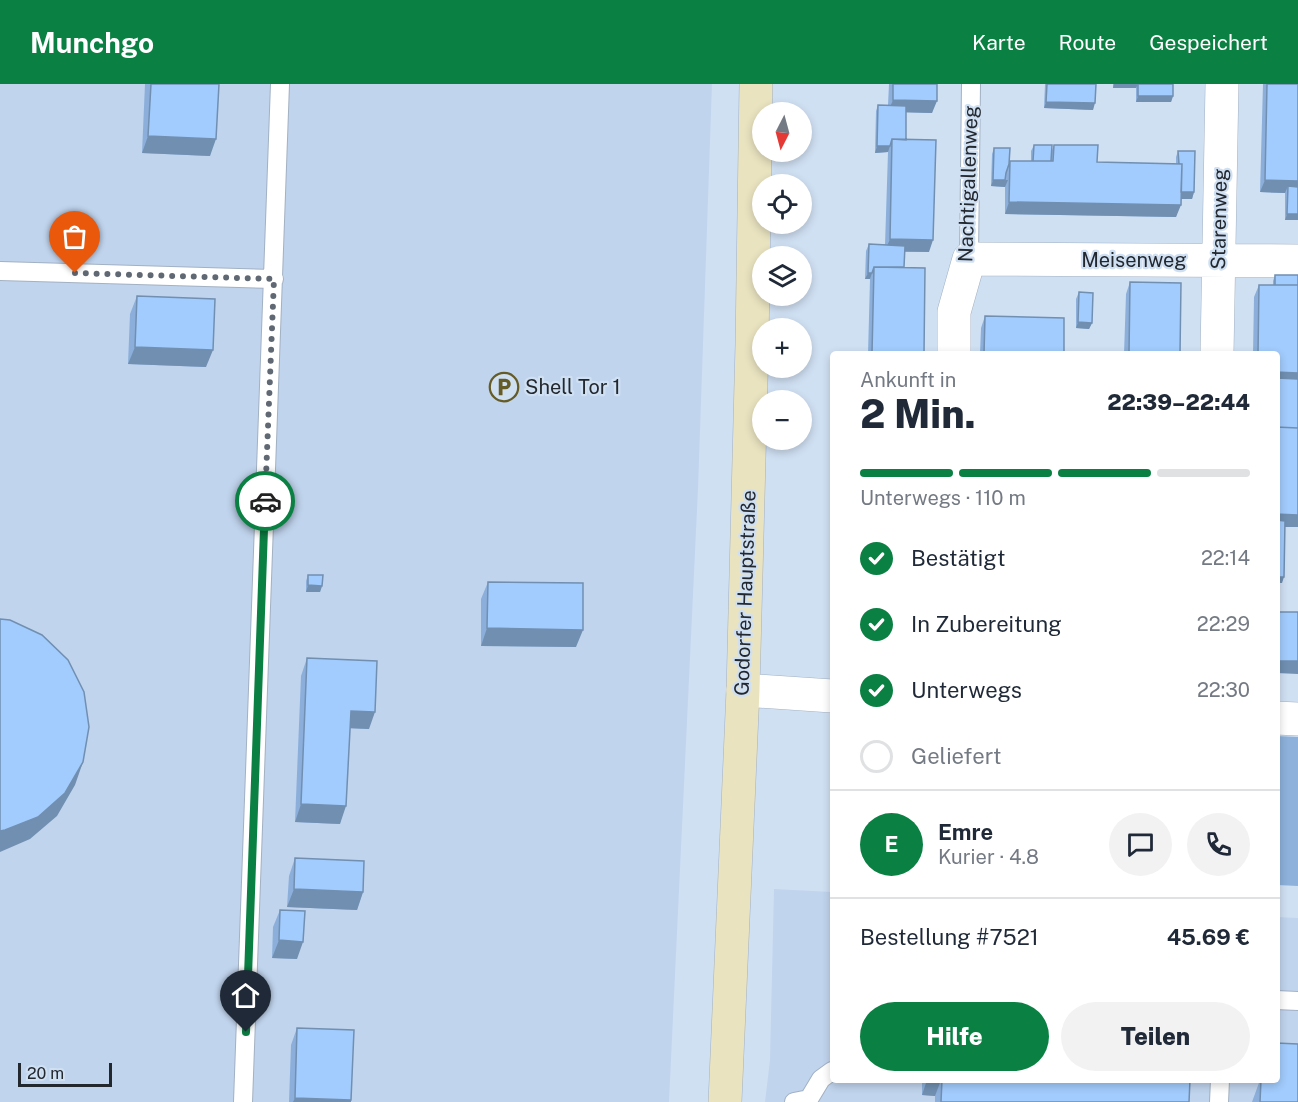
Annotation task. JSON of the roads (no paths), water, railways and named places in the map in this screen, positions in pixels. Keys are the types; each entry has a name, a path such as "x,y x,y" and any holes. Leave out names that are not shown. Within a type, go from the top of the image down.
{"main road":[{"name":"Godorfer Hauptstraße","path":"724,1102 743,690 756,84"}],"street":[{"name":"Starenweg","path":"1217,351 1222,84"},
{"name":"Meisenweg","path":"969,259 1298,261"},
{"name":"Nachtigallenweg","path":"954,351 954,312 969,259"},
{"path":"743,690 830,696"},
{"path":"1280,718 1298,719"}],"lane":[{"path":"243,1102 280,84"},
{"name":"Nachtigallenweg","path":"969,259 972,84"},
{"path":"0,271 274,279"},
{"path":"1280,1000 1298,1001"},
{"path":"794,1102 809,1099 821,1079 830,1072"},
{"path":"1219,1102 1220,1083"}],"place":[{"name":"Shell Tor 1","path":"504,387"}]}
